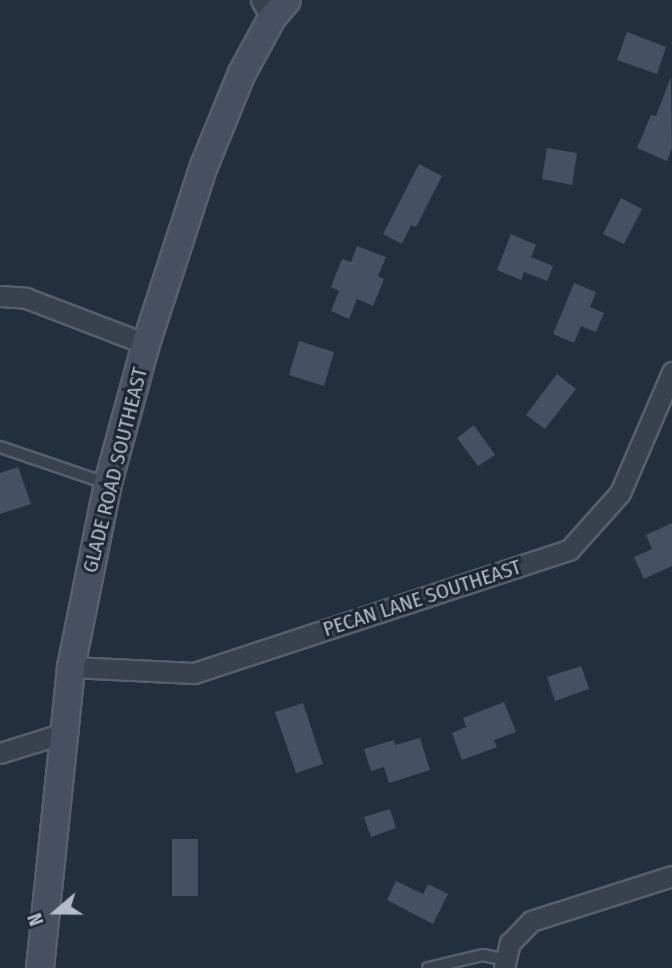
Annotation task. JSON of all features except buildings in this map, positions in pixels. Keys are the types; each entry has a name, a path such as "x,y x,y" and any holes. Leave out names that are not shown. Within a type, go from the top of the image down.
{"street":[{"name":"GLADE ROAD SOUTHEAST","path":"40,968 71,667 108,483 146,344 204,166 273,6"},
{"path":"0,296 26,298 146,344"},
{"name":"PECAN LANE SOUTHEAST","path":"71,667 194,673 569,550 620,493 672,372"},
{"path":"0,753 64,733"},
{"path":"505,964 510,943 531,922 672,876"}],"lane":[{"path":"0,447 108,483"},
{"path":"428,968 483,955 505,964"}]}
